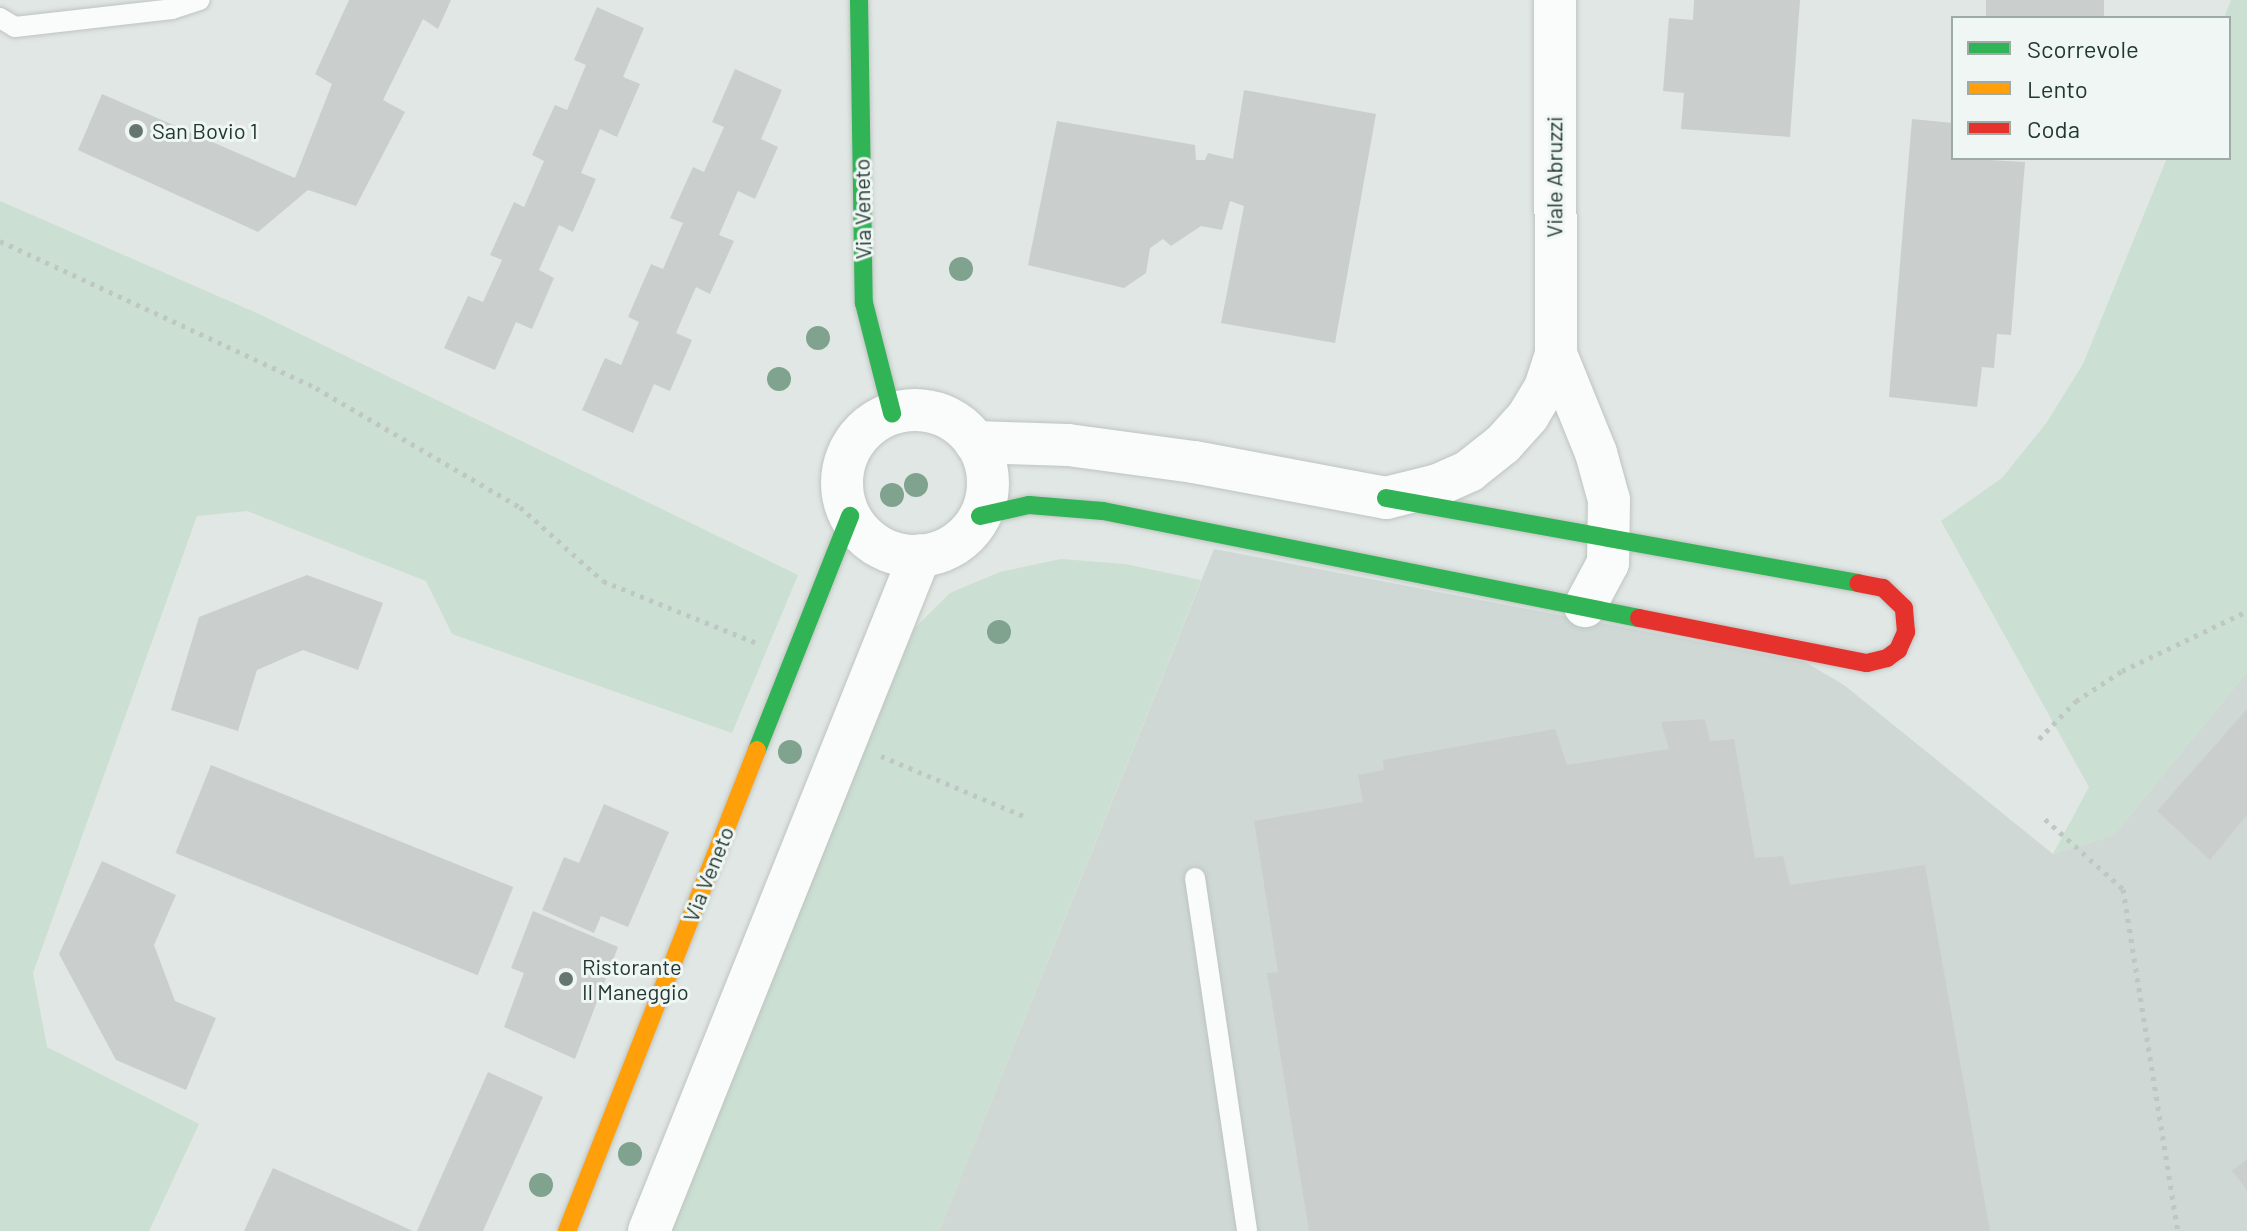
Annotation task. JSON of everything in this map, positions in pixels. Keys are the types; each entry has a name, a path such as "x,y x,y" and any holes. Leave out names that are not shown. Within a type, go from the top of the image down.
{"street":[{"name":"Via Veneto","path":"859,0 864,303 892,413"},
{"name":"Viale Abruzzi","path":"1555,0 1556,354"},
{"path":"1386,498 1438,485 1469,471 1503,444 1528,416 1545,388 1556,354"},
{"path":"1556,354 1596,453 1609,500 1611,541 1608,563 1585,606"},
{"path":"912,410 946,417 975,442 988,482 980,516 960,540 937,552 920,555 884,549 863,535 850,516 842,483 851,447 862,432 892,413 912,410"},
{"path":"975,442 1068,445 1194,462 1611,541 1883,588 1904,608 1906,632 1898,650 1887,658 1867,663 1103,511 1029,505 980,516"},
{"name":"Via Veneto","path":"567,1231 850,516"},
{"path":"649,1231 920,555"}],"lane":[{"path":"0,18 15,27 172,9 200,0"},
{"path":"1195,878 1247,1231"}],"path":[{"path":"0,241 316,388 520,507 603,581 679,615 794,657"},
{"path":"2039,739 2076,701 2122,671 2244,616 2247,611"},
{"path":"846,741 1024,816"},
{"path":"2045,819 2123,889 2178,1231"}],"shaded area":[{"path":"1214,549 1805,662 1844,685 2053,854 2114,835 2247,672 2247,1231 939,1231"}],"green space":[{"path":"2231,0 2247,0 2247,672 2114,835 2053,854 2089,787 1941,521 2002,478 2047,422 2083,364 2166,160 2231,160 2231,16 2225,16"},
{"path":"0,201 261,315 798,575 732,733 452,634 426,581 247,511 197,516 33,973 47,1047 199,1124 149,1231 0,1231"},
{"path":"1061,559 1125,564 1201,580 939,1231 670,1231 914,629 950,593 1000,572"}],"building":[{"name":"San Bovio 1","path":"349,0 451,0 438,29 423,19 383,100 405,112 356,206 308,190 258,232 78,150 102,94 295,178 332,84 315,74"},
{"path":"1694,0 1800,0 1790,137 1681,129 1684,93 1663,91 1669,18 1693,20"},
{"path":"1986,0 2104,0 2104,16 1986,16"},
{"path":"597,7 644,28 623,77 640,84 617,137 600,129 581,173 596,179 573,232 559,225 539,270 554,278 532,329 516,322 495,370 444,348 468,296 483,302 502,260 490,255 514,202 524,207 544,161 532,155 555,105 567,110 586,65 574,60"},
{"path":"735,69 782,90 761,139 778,147 755,199 738,191 719,235 734,241 710,294 696,287 676,333 692,340 670,391 654,384 633,433 582,410 605,358 621,365 639,322 628,317 651,264 663,269 683,223 670,218 693,167 704,172 724,127 712,122"},
{"path":"1244,90 1376,114 1335,343 1221,323 1244,206 1230,201 1222,230 1201,226 1171,246 1163,239 1150,248 1146,273 1124,288 1028,265 1057,121 1195,145 1196,160 1205,160 1208,153 1233,159"},
{"path":"1912,119 1951,123 1951,160 2025,162 2011,335 1997,334 1994,368 1982,367 1977,407 1889,397"},
{"path":"307,575 383,603 358,670 303,650 257,670 238,731 171,710 199,617"},
{"path":"2247,709 2247,815 2210,860 2157,811"},
{"path":"1705,719 1710,741 1734,739 1755,858 1783,856 1790,885 1925,865 1990,1231 1309,1231 1267,973 1278,972 1254,821 1363,802 1358,775 1384,770 1383,760 1555,729 1567,765 1669,749 1661,722"},
{"path":"211,765 513,887 478,975 175,853"},
{"path":"604,804 669,832 628,927 601,916 594,933 542,910 564,857 579,863"},
{"path":"102,861 176,895 154,945 175,1001 216,1018 186,1090 116,1060 59,954"},
{"path":"533,911 618,947 575,1059 504,1027 524,973 511,968"},
{"path":"488,1072 543,1097 483,1231 417,1231"},
{"path":"2247,1159 2247,1190 2232,1171"},
{"path":"273,1168 413,1231 244,1231"}],"traffic: fast":[{"path":"859,0 864,303 892,413"},
{"path":"1386,498 1858,583"},
{"path":"980,516 1029,505 1103,511 1639,618"},
{"path":"757,750 850,516"}],"traffic: slow":[{"path":"567,1231 757,750"}],"traffic: jam":[{"path":"1639,618 1867,663 1887,658 1898,650 1906,632 1904,608 1883,588 1858,583"}],"place":[{"name":"San Bovio 1","path":"136,131"},
{"name":"Ristorante Il Maneggio","path":"566,979"}]}
